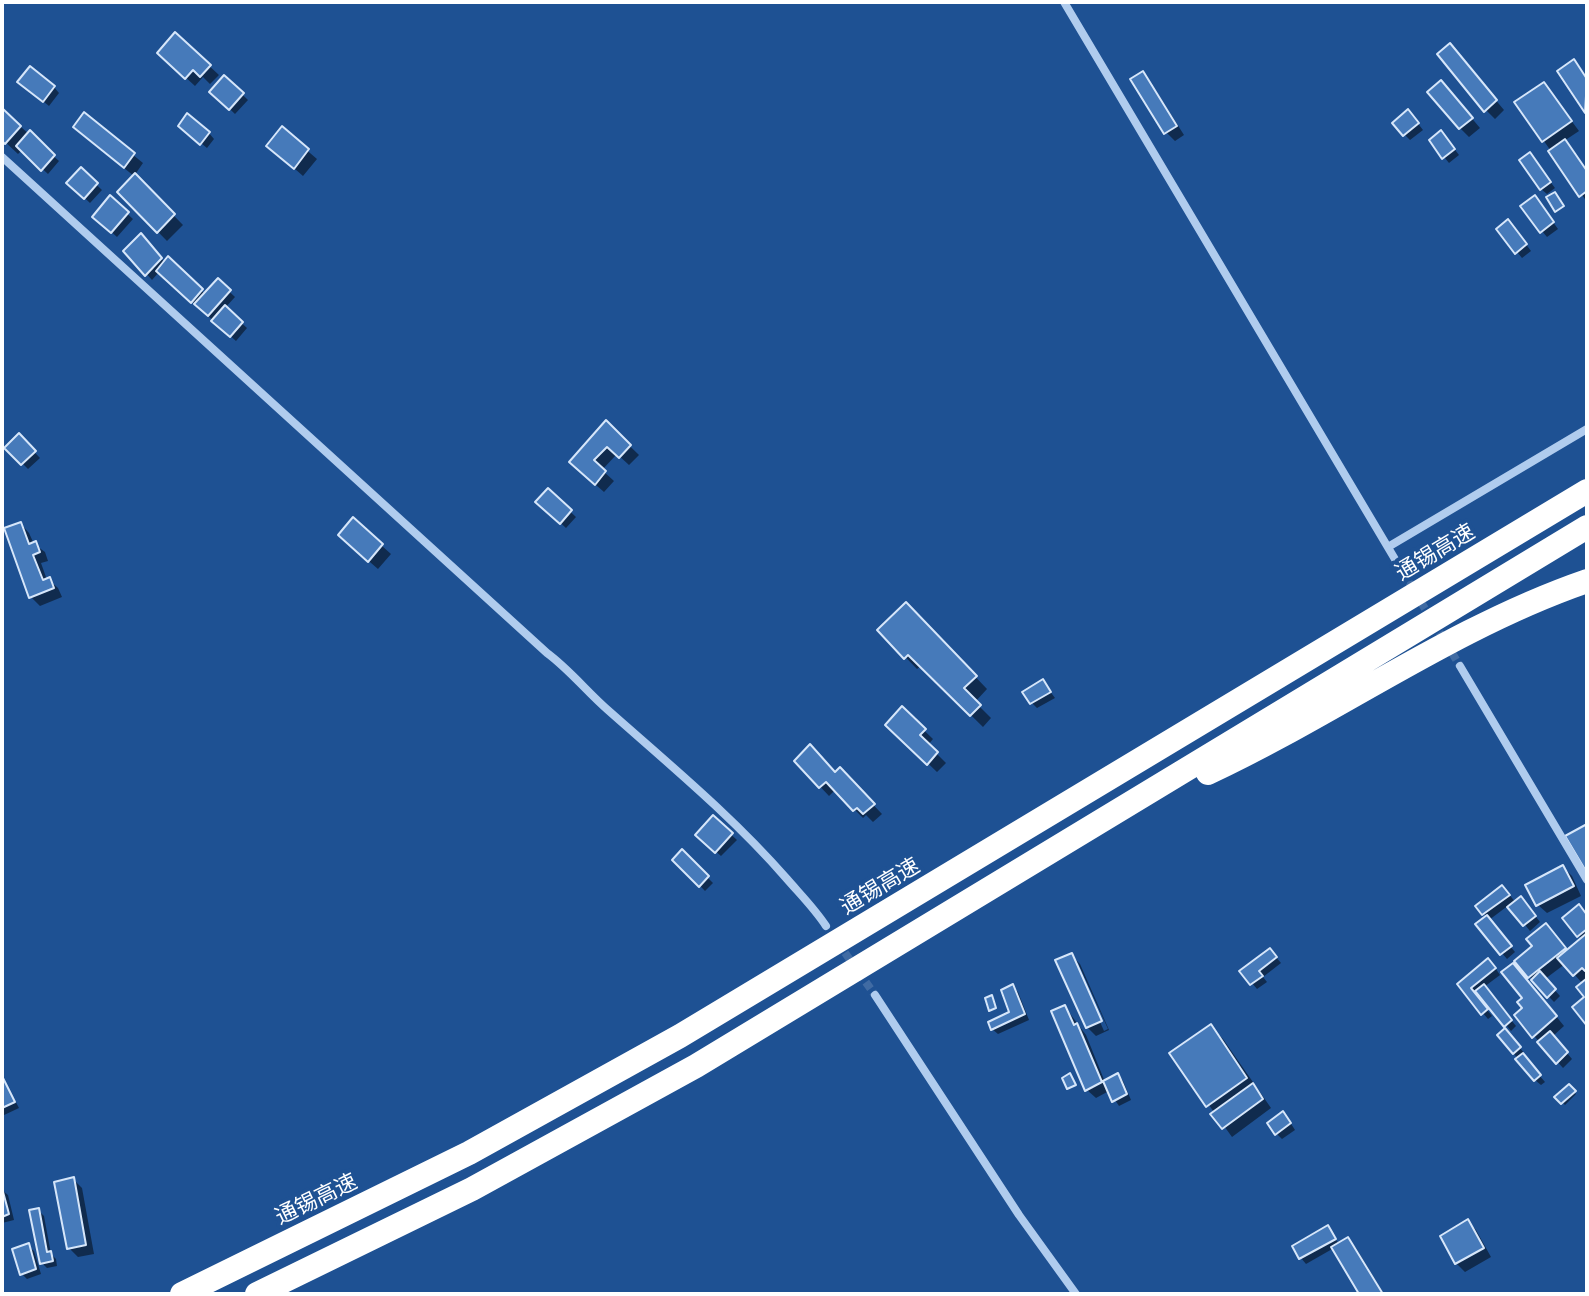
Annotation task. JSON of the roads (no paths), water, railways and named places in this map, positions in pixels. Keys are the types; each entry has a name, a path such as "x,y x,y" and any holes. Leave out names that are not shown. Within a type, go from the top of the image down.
{"highway":[{"path":"1349,635 1587,472"},
{"name":"通锡高速","path":"182,1294 469,1153 680,1036 1587,491"},
{"path":"1242,747 1587,527"},
{"path":"257,1294 472,1189 696,1066 1101,823 1242,747 1520,609 1587,581"}],"street":[{"path":"1064,2 1402,571"},
{"path":"2,157 664,757 763,851 826,926"},
{"path":"1388,547 1587,429"},
{"path":"1460,666 1587,880"},
{"path":"875,995 1019,1215 1076,1294"}],"tunnel":[{"path":"1402,571 1460,666"},
{"path":"838,943 875,995"}]}
